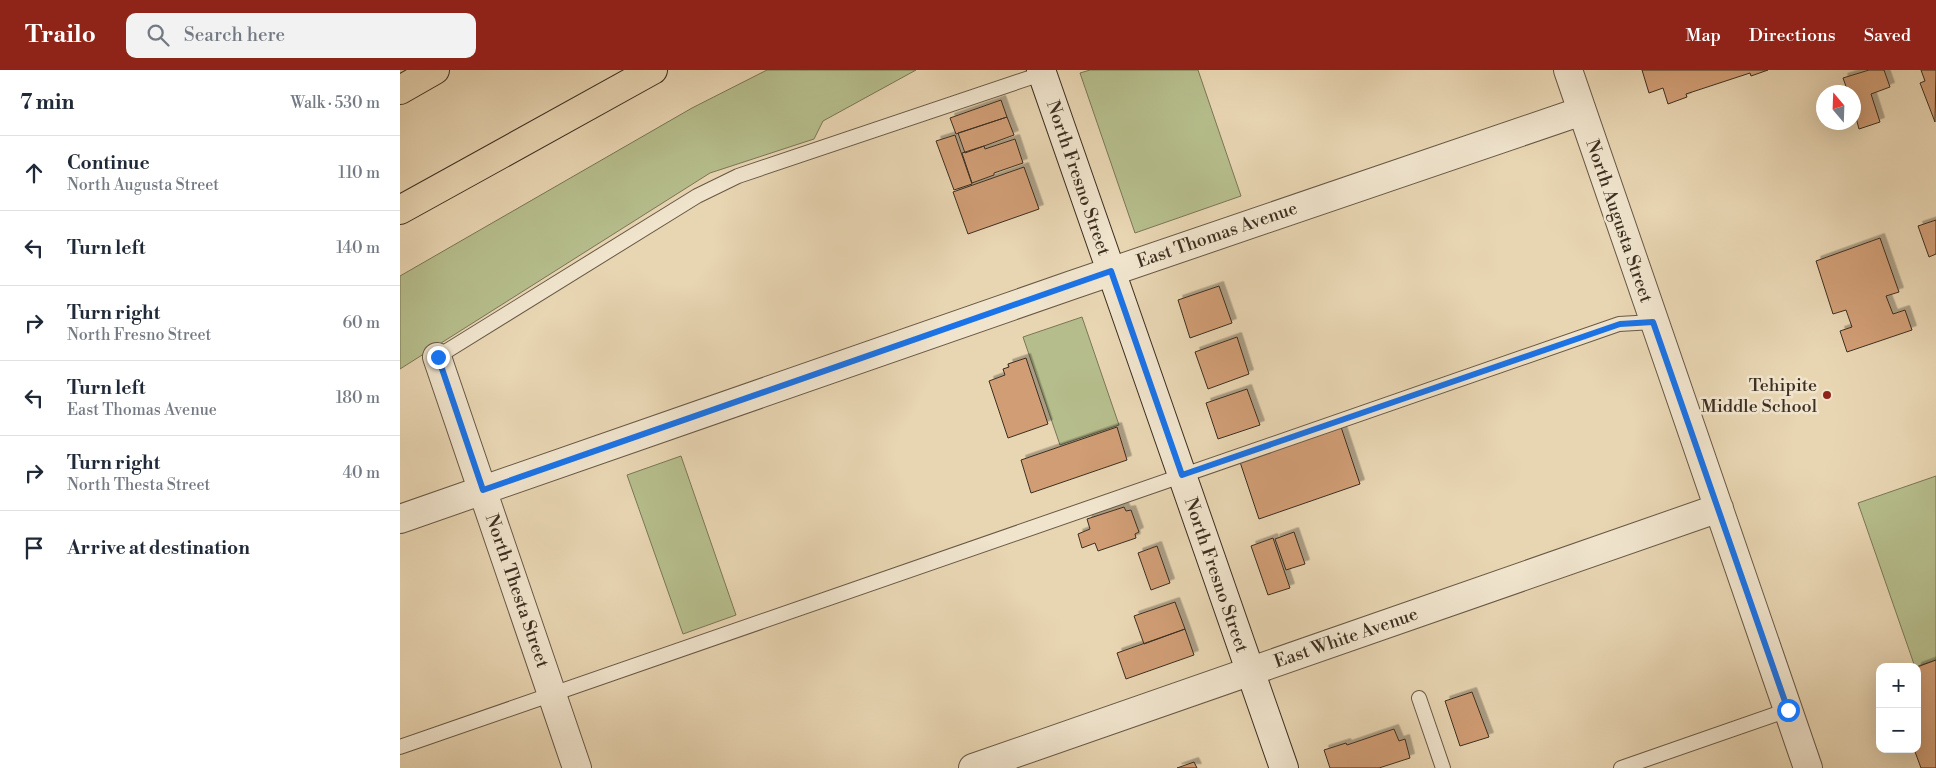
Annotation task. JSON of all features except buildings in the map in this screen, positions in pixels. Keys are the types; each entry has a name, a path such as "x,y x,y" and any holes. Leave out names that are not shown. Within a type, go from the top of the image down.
{"highway":[{"path":"400,90 435,70"},
{"path":"400,210 653,70"}],"street":[{"name":"North Augusta Street","path":"1568,70 1653,322 1808,768"},
{"name":"North Fresno Street","path":"1045,71 1111,271 1284,768"},
{"name":"East Thomas Avenue","path":"400,519 1111,271 1582,111"},
{"name":"North Thesta Street","path":"438,357 577,768"},
{"name":"East White Avenue","path":"973,768 1719,508"}],"lane":[{"path":"438,357 698,196 738,176 1045,71"},
{"path":"400,747 1620,324 1653,322"},
{"path":"1419,698 1443,768"},
{"path":"1621,768 1788,710"}],"green space":[{"path":"767,70 916,70 823,121 814,139 710,173 400,369 400,276 692,108"},
{"path":"1090,70 1198,70 1241,196 1135,233 1080,73"},
{"path":"1082,317 1119,425 1060,445 1023,337"},
{"path":"681,456 736,615 683,634 627,475"},
{"path":"1936,476 1936,660 1921,665 1921,663 1914,663 1858,503"}],"place":[{"name":"Tehipite Middle School","path":"1827,395"}],"route":[{"path":"438,357 483,490 1111,271 1182,475 1620,324 1653,322 1711,484 1788,710"}]}
